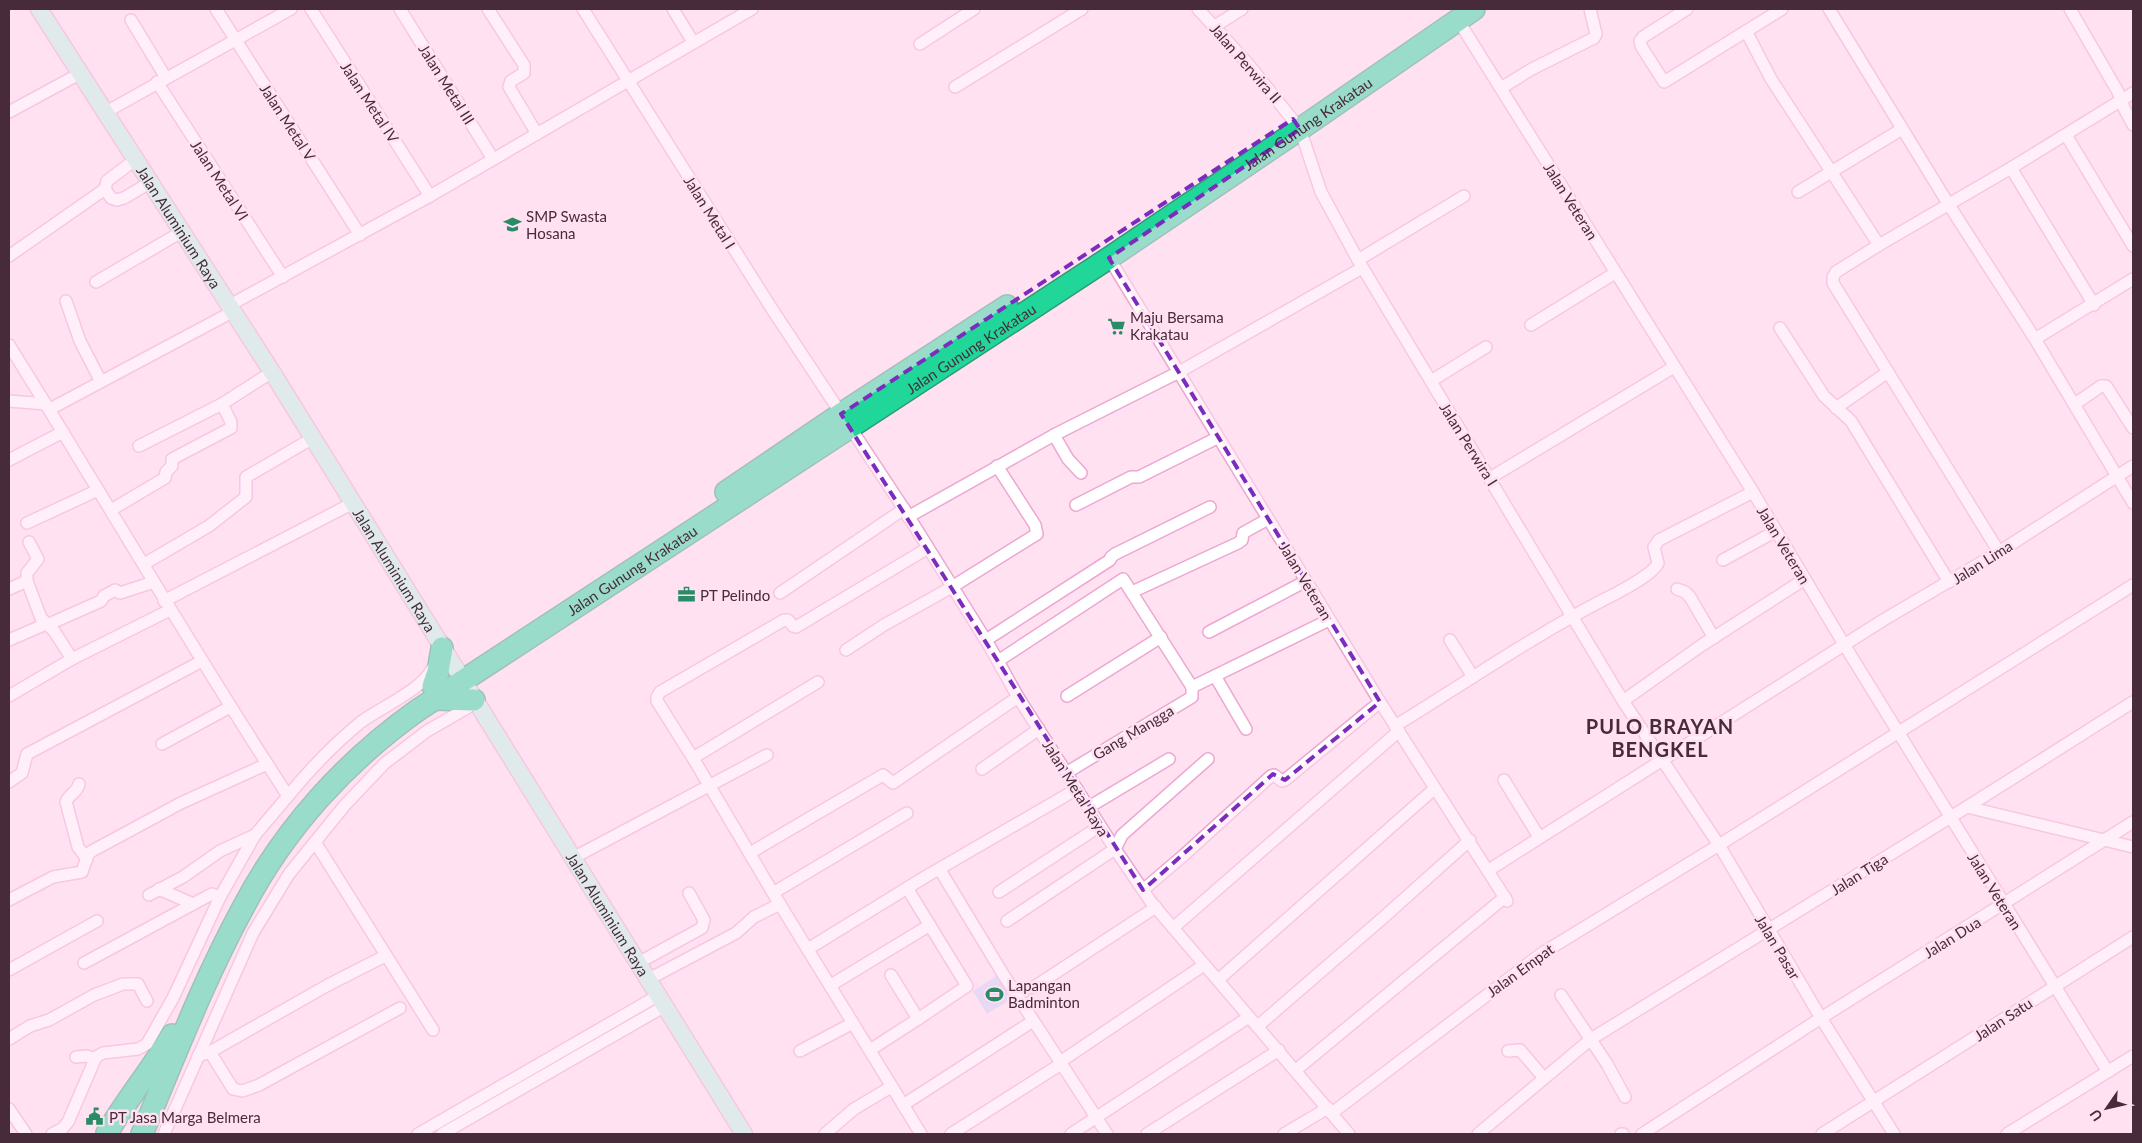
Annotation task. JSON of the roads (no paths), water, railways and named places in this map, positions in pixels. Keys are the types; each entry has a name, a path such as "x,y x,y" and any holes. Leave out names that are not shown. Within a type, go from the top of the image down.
{"highway":[{"name":"Jalan Gunung Krakatau","path":"434,692 1296,124 1461,12"},
{"name":"Jalan Gunung Krakatau","path":"846,420 1108,258 1296,124"},
{"path":"142,1134 224,945 244,905 268,866 327,789 370,746 434,692 438,672 438,642"},
{"path":"118,1134 172,1035 234,899 258,861 295,811 360,745 384,724 434,692 475,702"}],"street":[{"name":"Jalan Aluminium Raya","path":"39,9 232,308 744,1134"},
{"name":"Jalan Metal V","path":"216,9 360,235"},
{"path":"106,112 291,9"},
{"name":"Jalan Metal IV","path":"311,9 430,196"},
{"name":"Jalan Metal III","path":"400,9 493,159"},
{"path":"488,9 524,65 524,73 512,81 509,87 538,134"},
{"name":"Jalan Metal I","path":"583,9 770,306 846,420"},
{"path":"673,9 694,42"},
{"path":"9,401 48,406 100,380 430,196 752,9"},
{"path":"920,44 974,9"},
{"path":"956,87 1082,9"},
{"name":"Jalan Perwira II","path":"1198,9 1215,26 1296,124"},
{"path":"1215,26 1242,9"},
{"path":"1501,88 1532,69 1594,38 1596,34 1590,9"},
{"path":"1687,9 1643,37 1640,41 1640,46 1664,82 1782,9"},
{"path":"1828,9 1949,205 2035,339 2133,503"},
{"path":"2070,9 2117,90 2120,100 2133,124"},
{"name":"Jalan Veteran","path":"1461,12 1501,88 1753,492 1845,646 2108,1072"},
{"name":"Jalan Metal VI","path":"131,20 161,80 283,277"},
{"path":"1746,31 1771,79 1879,245"},
{"path":"9,111 81,74"},
{"path":"2000,552 1832,280 1836,272 1879,245 2011,168 2133,93"},
{"name":"Jalan Perwira I","path":"1296,124 1321,192 1360,264 1623,700 1662,760"},
{"path":"1798,192 1902,129"},
{"path":"2066,135 2133,246"},
{"path":"9,256 104,189 107,181 136,159"},
{"path":"2011,168 2094,305"},
{"path":"104,189 111,198 118,200 152,182"},
{"path":"780,592 906,513 1179,372 1360,264 1464,196"},
{"path":"96,282 183,231"},
{"name":"Jalan Veteran","path":"1108,258 1434,789 1470,840 1506,898 1296,1070"},
{"path":"1531,325 1616,273"},
{"path":"2035,339 2094,305 2133,279"},
{"path":"66,301 80,340 100,380"},
{"path":"1780,328 1824,396 1851,421 1949,582"},
{"path":"9,345 144,564 167,606 288,796"},
{"path":"1431,381 1486,347"},
{"path":"1490,478 1674,367"},
{"path":"139,446 222,404 272,372"},
{"path":"1836,408 1888,372"},
{"path":"2075,404 2100,386 2106,386 2133,428"},
{"path":"111,510 163,480 166,472 172,466 171,460 173,458 231,428 231,422 222,404"},
{"name":"Jalan Metal Raya","path":"846,420 986,640 1018,697 1078,789 1114,849 1156,908 1349,1134"},
{"path":"9,460 63,432"},
{"path":"1054,435 1068,458 1081,473"},
{"path":"144,564 209,526 246,497 246,477 313,438"},
{"path":"1076,505 1131,477 1139,477 1217,438"},
{"path":"846,650 884,625 952,587 1037,534 1036,525 997,466"},
{"name":"Jalan Lima","path":"1488,870 1885,619 2000,552 2133,466"},
{"path":"27,523 98,490"},
{"path":"1174,928 1397,728 1573,615 1611,596 1656,567 1658,562 1654,547 1655,543 1753,492"},
{"path":"9,696 353,503"},
{"path":"986,640 1110,560 1111,556 1210,507"},
{"path":"1132,592 1238,543 1242,540 1243,533 1268,519"},
{"path":"1724,560 1776,531"},
{"path":"29,542 38,559 27,573 27,580 41,618 57,634 72,659"},
{"path":"921,1134 773,893 694,758 657,702 658,694 784,620 788,620 796,627 928,548"},
{"path":"1623,700 1805,579"},
{"path":"9,589 27,580"},
{"path":"998,661 1123,580 1192,687 1330,620"},
{"path":"1209,632 1306,581"},
{"path":"9,640 101,601 104,596 115,590 120,593 154,582"},
{"name":"Jalan Empat","path":"1284,1134 1330,1111 1541,954 1719,845 2133,585"},
{"path":"1678,589 1690,597 1714,638"},
{"path":"1067,696 1161,637"},
{"path":"1450,640 1473,678"},
{"path":"76,1057 95,1058 103,1053 138,1050 147,1044 173,998 220,896 255,835 311,768 355,727 425,679 432,670 438,642"},
{"path":"9,782 22,773 27,754 202,661"},
{"path":"1215,676 1246,729"},
{"path":"694,758 818,682"},
{"name":"Gang Mangga","path":"1066,772 1192,697 1192,687"},
{"path":"750,853 883,775 893,783 1018,697"},
{"path":"164,1134 253,933 289,874 345,805 385,764 427,731 475,702"},
{"path":"1143,890 1271,776 1274,775 1282,781 1285,780 1380,702"},
{"name":"Jalan Tiga","path":"1478,1134 1591,1039 1768,931 2133,702"},
{"path":"162,744 230,707"},
{"path":"982,769 1039,729"},
{"path":"573,858 767,755"},
{"path":"1088,807 1169,759"},
{"path":"1007,921 1114,849 1122,835 1208,759"},
{"name":"Jalan Pasar","path":"1662,760 1719,845 1820,1018 1894,1134"},
{"path":"9,900 53,877 82,872 86,859 92,851 180,803 267,764"},
{"path":"1504,780 1539,837"},
{"path":"79,784 76,792 66,802 76,842 86,859"},
{"path":"808,949 907,888 1078,789"},
{"path":"1218,980 1434,789"},
{"path":"1967,807 2104,841 2133,846"},
{"path":"773,893 907,813"},
{"name":"Jalan Dua","path":"1642,1134 1820,1018 2133,822"},
{"path":"999,892 1100,826"},
{"path":"149,895 183,877 235,842 255,835"},
{"path":"1258,1026 1470,840"},
{"path":"315,842 433,1030"},
{"path":"940,870 1020,996 1033,1021 1107,1134"},
{"path":"870,1050 967,986 907,888"},
{"path":"159,889 193,904"},
{"path":"638,963 702,928 704,920 689,893"},
{"path":"84,964 210,895 220,896"},
{"path":"649,980 736,933 754,917 780,904"},
{"path":"1034,987 1156,908"},
{"path":"9,970 97,921"},
{"path":"831,985 930,925"},
{"name":"Jalan Satu","path":"1822,1134 2133,937"},
{"path":"198,1056 210,1052 328,985 385,956"},
{"path":"951,1134 1060,1063 1204,964"},
{"path":"891,975 918,1019"},
{"path":"9,1039 30,1026 49,1020 84,1000 123,984 138,984 147,1001"},
{"path":"1561,995 1591,1039 1625,1097"},
{"path":"418,1134 455,1120 662,1000"},
{"path":"210,1052 234,1090 242,1091 264,1082 400,1008"},
{"path":"1071,1134 1097,1119 1249,1017"},
{"path":"903,1104 1033,1021"},
{"path":"800,1051 854,1024"},
{"path":"1147,1134 1279,1050"},
{"path":"1508,1051 1520,1050 1544,1078"},
{"path":"2007,1134 2133,1056"},
{"path":"52,1134 62,1129 68,1122 95,1058"},
{"path":"824,1134 854,1109 891,1087"},
{"path":"9,1109 26,1134"},
{"path":"442,1134 455,1120"}],"tunnel":[{"path":"1022,995 1034,987"}],"place":[{"name":"SMP Swasta Hosana","path":"512,225"},
{"name":"Maju Bersama Krakatau","path":"1116,326"},
{"name":"PT Pelindo","path":"686,595"},
{"name":"Lapangan Badminton","path":"994,994"},
{"name":"PT Jasa Marga Belmera","path":"95,1117"}],"district":[{"name":"PULO BRAYAN BENGKEL","path":"1660,738"}]}
